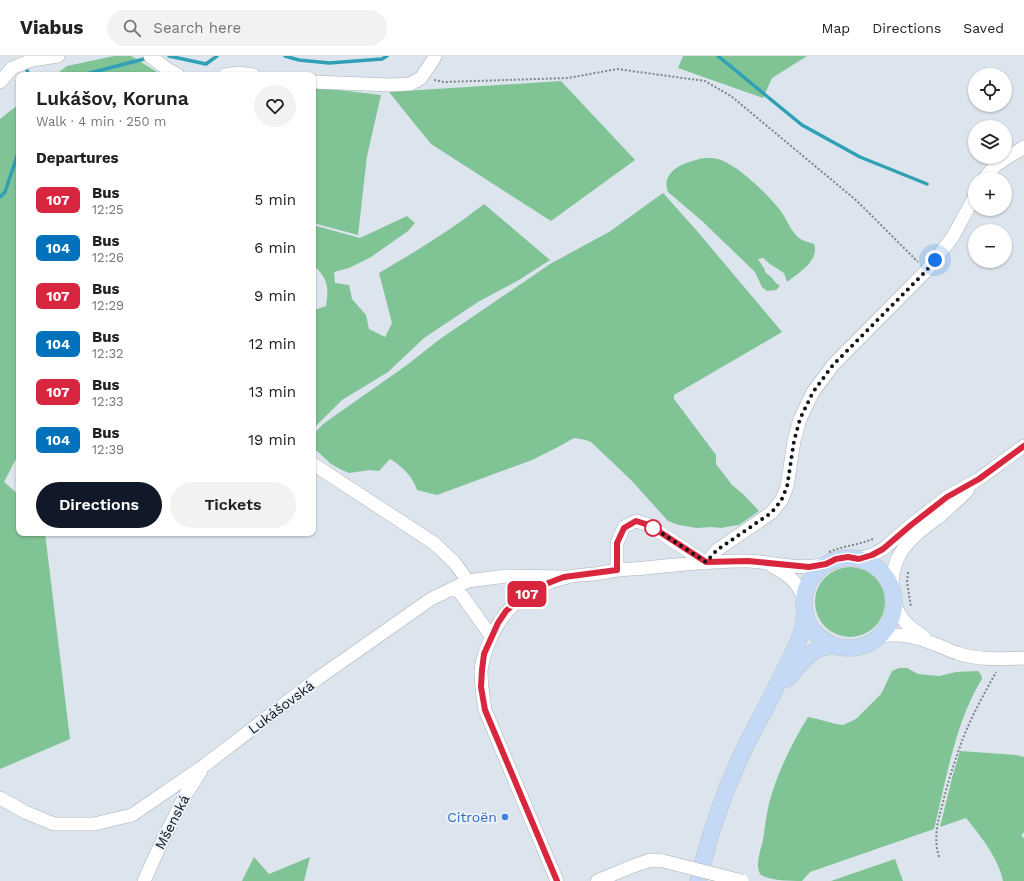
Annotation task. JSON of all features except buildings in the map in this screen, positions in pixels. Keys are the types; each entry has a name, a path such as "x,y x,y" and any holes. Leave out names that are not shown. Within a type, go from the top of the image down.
{"main road":[{"path":"766,707 801,662 813,652 825,646 858,648 870,644 886,629 894,612 893,595 887,578 879,569 870,563 859,559 848,557 836,559 826,564 817,570 810,578 806,588 804,607 809,625 824,641 834,646"},
{"path":"698,881 711,833 727,788 745,747 800,637 805,615"}],"street":[{"path":"0,82 12,68 32,60 58,56"},
{"path":"150,56 172,72"},
{"path":"316,82 390,85 410,84 421,78 435,56"},
{"path":"990,172 996,165 1024,148"},
{"path":"706,562 717,550 771,513 781,501 787,487 794,441 800,419 813,392 833,365 926,271 952,238 968,209"},
{"path":"859,559 872,555 883,549 947,497 979,479 1024,446"},
{"path":"316,466 434,543 454,562 468,581"},
{"path":"936,644 906,624 897,610 893,595 895,567 904,548 911,540 954,504 979,479"},
{"path":"617,570 617,543 624,528 636,521 649,525 706,562"},
{"path":"557,881 485,710 481,687 484,654 498,623 506,611 530,591 564,577 617,570 706,562 748,561 802,567 826,564"},
{"path":"767,563 790,576 797,585 804,599"},
{"name":"Lukášovská","path":"0,798 25,812 54,824 94,824 132,815 205,765 324,675 431,599 468,581 506,576 564,577"},
{"path":"456,587 492,636"},
{"path":"880,636 911,636 957,653 973,656 1002,659 1024,658"},
{"name":"Mšenská","path":"144,881 186,794 205,765"},
{"path":"597,881 651,860 663,861 742,881"}],"path":[{"path":"421,78 444,82 568,78 617,69 705,81 730,96 857,201 926,271"},
{"path":"939,857 936,848 938,822 950,777 962,740 1002,659"}],"green space":[{"path":"114,56 131,56 157,72 59,72 67,66"},
{"path":"683,56 807,56 772,78 763,98 678,68"},
{"path":"561,81 635,160 551,221 431,144 389,92"},
{"path":"316,87 381,95 367,156 358,235 316,224"},
{"path":"16,106 16,459 4,482 16,492 16,536 45,536 70,739 0,769 0,119"},
{"path":"702,158 712,158 729,164 745,175 761,189 780,210 791,229 799,238 814,244 814,256 811,261 802,271 787,282 784,273 763,258 758,259 765,272 780,286 776,290 767,291 762,287 755,272 702,221 668,192 667,180 673,170 684,164"},
{"path":"663,193 782,332 674,395 674,399 716,455 716,464 732,485 759,511 739,525 722,528 697,528 679,525 668,521 631,480 591,442 574,438 532,460 437,495 417,490 413,481 406,472 390,459 379,471 370,470 349,473 331,464 316,450 316,432 323,424 407,365 440,339 550,264 609,232"},
{"path":"484,204 550,260 519,280 478,302 424,338 388,372 342,400 316,426 316,309 326,306 327,288 322,274 316,268 316,226 360,238 407,216 415,223 408,231 371,257 349,268 334,272 335,283 349,285 352,299 366,315 369,329 385,337 392,323 379,273 459,223"},
{"path":"843,567 857,567 870,573 879,582 885,595 883,615 875,627 857,637 843,637 830,631 821,622 815,609 815,595 821,582 830,573"},
{"path":"899,668 907,668 918,674 939,676 956,672 978,671 982,679 965,714 958,733 947,772 934,829 810,872 802,881 775,880 761,875 759,872 758,863 772,793 785,759 808,717 843,725 856,719 881,694 892,671"},
{"path":"960,751 1016,755 1024,757 1024,832 1021,836 1024,838 1024,881 1003,881 998,864 983,840 966,818 940,827"},
{"path":"254,857 269,874 310,857 304,881 242,881"},
{"path":"895,859 903,881 831,881"}],"waterway":[{"path":"169,56 206,64 217,56"},
{"path":"285,56 299,60 329,63 382,59 387,56"},
{"path":"718,56 802,125 860,157 927,184"},
{"path":"94,72 148,58"},
{"path":"25,66 28,72"},
{"path":"0,197 5,192 16,159"}],"bus line":[{"name":"107","path":"557,881 485,710 481,687 484,654 498,623 506,611 530,591 564,577 597,574 617,570 617,543 624,528 636,521 649,525 706,562 748,561 809,567 826,564 836,559 848,557 859,559 866,557 883,549 947,497 979,479 1024,446"}],"place":[{"name":"Citroën","path":"505,817"}],"route":[{"path":"653,528 649,525 706,562 717,550 771,513 781,501 787,487 794,441 800,419 813,392 833,365 926,271 935,260"}]}
